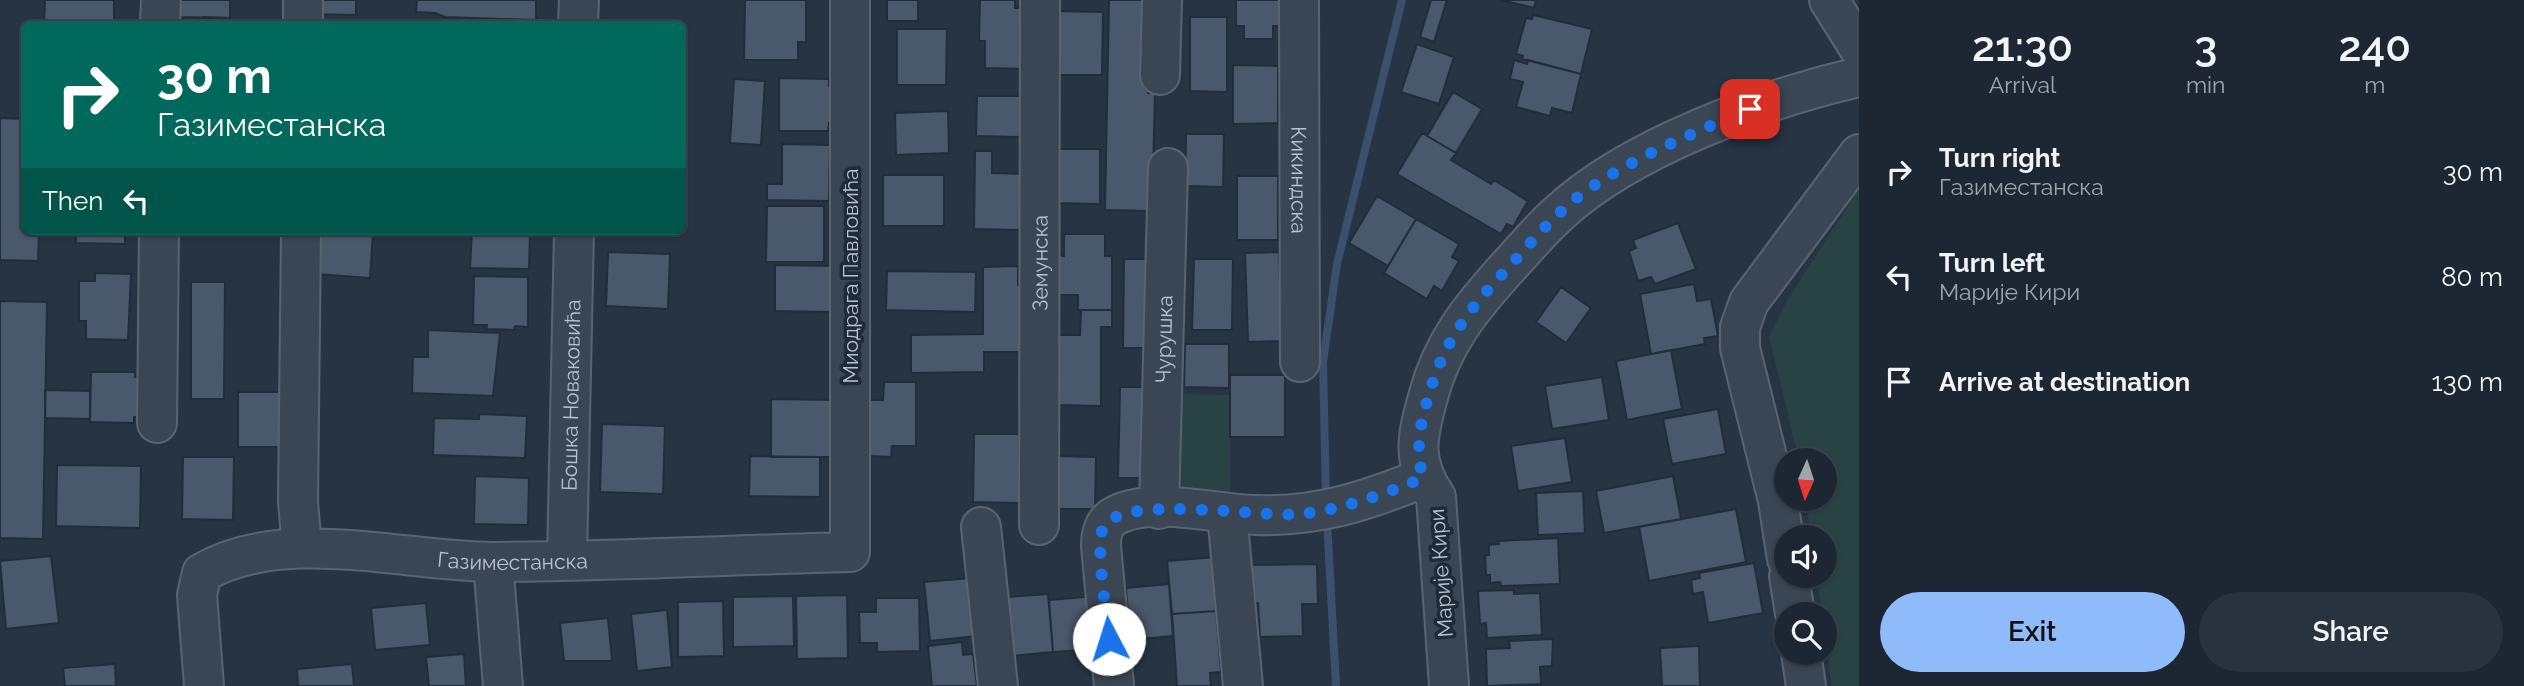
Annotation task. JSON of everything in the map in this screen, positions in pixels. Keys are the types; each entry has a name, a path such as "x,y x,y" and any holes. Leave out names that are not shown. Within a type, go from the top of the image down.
{"street":[{"path":"160,21 161,0"},
{"path":"303,0 303,21"},
{"path":"578,21 579,0"},
{"name":"Миодрага Павловића","path":"850,0 850,552"},
{"name":"Земунска","path":"1039,525 1040,0"},
{"path":"1160,75 1162,0"},
{"name":"Кикиндска","path":"1299,0 1300,362"},
{"path":"1829,0 1859,48"},
{"name":"Марије Кири","path":"1449,686 1436,496 1423,478 1417,457 1422,420 1444,349 1476,302 1558,214 1623,168 1687,136 1771,100 1859,77"},
{"path":"1782,525 1740,348 1740,327 1749,302 1859,154"},
{"name":"Чурушка","path":"1159,509 1168,168"},
{"path":"157,423 159,235"},
{"path":"300,235 298,502 302,548"},
{"name":"Бошка Новаковића","path":"566,559 574,235"},
{"path":"1114,686 1101,546 1103,528 1107,521 1136,509 1298,514 1347,507 1423,478"},
{"path":"1227,513 1243,686"},
{"path":"981,527 998,686"},
{"name":"Газиместанска","path":"204,686 197,595 202,573 224,559 302,548 493,562 850,552"},
{"path":"493,562 503,686"},
{"path":"1803,665 1806,686"}],"green space":[{"path":"1859,189 1859,686 1831,686 1829,665 1837,665 1837,602 1820,602 1819,588 1837,588 1837,525 1809,525 1808,511 1838,511 1838,448 1796,448 1769,337 1788,299"},
{"path":"1172,394 1230,395 1230,493 1171,487"}],"building":[{"path":"45,0 114,0 114,21 44,21"},
{"path":"180,0 230,0 230,18 179,17"},
{"path":"311,0 356,0 356,15 311,14"},
{"path":"417,0 536,0 536,20 445,17 435,13 416,12"},
{"path":"745,0 806,0 806,42 798,42 798,60 744,60"},
{"path":"887,0 918,0 918,21 887,21"},
{"path":"980,0 1015,0 1015,8 1022,8 1030,69 985,68 985,41 979,41"},
{"path":"1109,0 1150,0 1148,93 1155,93 1152,211 1105,210"},
{"path":"1236,0 1281,0 1281,26 1273,26 1273,39 1244,39 1244,26 1236,26"},
{"path":"1431,0 1447,0 1434,42 1420,37"},
{"path":"1501,0 1536,0 1534,8"},
{"path":"1055,11 1103,12 1102,75 1054,75"},
{"path":"1533,15 1592,29 1581,74 1522,59 1523,56 1516,54 1526,18 1532,19"},
{"path":"204,17 230,18 230,21 204,21"},
{"path":"1190,17 1227,17 1227,92 1190,91"},
{"path":"897,29 947,29 946,85 897,85"},
{"path":"1417,44 1454,57 1439,104 1401,92"},
{"path":"1514,60 1527,64 1528,60 1581,74 1572,113 1552,108 1550,116 1516,107 1523,82 1510,79"},
{"path":"1233,65 1278,66 1278,123 1233,124"},
{"path":"779,78 829,79 829,86 835,86 835,123 829,123 828,131 779,131"},
{"path":"734,79 765,81 761,145 730,143"},
{"path":"1453,92 1482,109 1456,153 1427,136"},
{"path":"977,96 1030,96 1023,137 976,136"},
{"path":"948,111 949,153 896,155 895,113"},
{"path":"0,118 21,119 21,235 39,235 38,261 0,260"},
{"path":"1422,133 1456,153 1451,160 1491,184 1494,180 1528,201 1513,227 1507,224 1501,234 1397,174"},
{"path":"1186,134 1224,134 1223,187 1185,186"},
{"path":"782,144 830,145 829,201 767,200 767,184 782,184"},
{"path":"1054,149 1100,149 1100,204 1054,203"},
{"path":"975,151 992,151 992,173 1024,174 1024,230 974,229"},
{"path":"883,175 944,175 944,226 883,226"},
{"path":"1237,176 1278,176 1278,240 1237,240"},
{"path":"1377,196 1416,219 1388,266 1349,243"},
{"path":"767,206 824,206 824,262 766,262"},
{"path":"1416,219 1459,244 1452,257 1459,261 1442,291 1434,286 1427,299 1384,273"},
{"path":"1678,223 1696,269 1655,284 1651,277 1638,281 1629,251 1636,248 1633,240"},
{"path":"1064,234 1105,234 1105,256 1112,256 1112,310 1078,310 1078,295 1058,295 1058,255 1064,256"},
{"path":"76,235 125,235 125,244 76,243"},
{"path":"319,235 373,235 370,278 316,274"},
{"path":"472,235 530,235 529,269 470,268"},
{"path":"608,252 670,254 668,309 606,306"},
{"path":"1279,252 1282,341 1248,342 1245,253"},
{"path":"1124,259 1156,259 1156,348 1123,348"},
{"path":"1194,259 1233,259 1232,330 1192,330"},
{"path":"775,265 831,266 830,312 775,311"},
{"path":"1018,266 1018,285 1023,285 1022,352 984,352 984,372 911,373 911,335 983,334 983,267"},
{"path":"887,271 976,272 975,312 886,310"},
{"path":"95,273 131,274 128,340 86,339 86,321 79,321 79,281 95,281"},
{"path":"474,276 528,277 528,327 515,326 514,330 486,329 487,325 473,325"},
{"path":"191,282 225,282 224,399 191,399"},
{"path":"1694,284 1697,301 1711,299 1718,336 1704,338 1705,344 1651,354 1640,294"},
{"path":"1561,287 1591,308 1566,343 1536,322"},
{"path":"0,301 47,302 43,539 0,538"},
{"path":"1081,310 1112,310 1112,327 1101,327 1101,406 1057,405 1057,335 1080,335"},
{"path":"428,330 500,333 493,396 412,393 413,357 428,357"},
{"path":"1185,344 1229,344 1229,388 1184,387"},
{"path":"1671,350 1682,409 1627,420 1616,361"},
{"path":"91,372 135,372 135,377 144,377 143,417 134,417 134,423 90,422"},
{"path":"1230,375 1285,375 1285,437 1230,437"},
{"path":"1602,377 1609,420 1552,429 1545,386"},
{"path":"884,382 916,382 916,446 892,446 891,457 869,456 870,400 883,400"},
{"path":"1120,387 1156,387 1155,478 1118,478"},
{"path":"45,390 90,391 90,419 45,418"},
{"path":"238,392 280,392 281,447 238,447"},
{"path":"771,399 833,400 833,457 771,457"},
{"path":"1718,409 1726,454 1672,464 1663,419"},
{"path":"479,414 527,416 525,458 433,455 434,418 479,419"},
{"path":"602,424 665,426 663,494 600,492"},
{"path":"974,434 1019,434 1019,503 973,502"},
{"path":"1565,438 1572,482 1518,491 1511,446"},
{"path":"750,456 820,457 820,497 749,496"},
{"path":"1056,456 1096,457 1095,509 1056,509"},
{"path":"183,457 234,457 233,520 182,519"},
{"path":"57,465 141,466 140,528 56,526"},
{"path":"475,476 529,478 528,525 474,524"},
{"path":"1673,476 1681,519 1604,533 1596,491"},
{"path":"1583,491 1585,533 1538,535 1536,493"},
{"path":"1736,509 1746,562 1649,581 1639,527"},
{"path":"1558,538 1560,584 1501,586 1500,582 1490,583 1490,575 1486,575 1485,555 1489,555 1489,545 1499,544 1498,541"},
{"path":"51,556 59,623 6,629 0,561"},
{"path":"1216,557 1219,597 1215,597 1216,611 1172,614 1167,561"},
{"path":"1754,563 1763,613 1708,623 1703,592 1693,594 1691,580 1700,578 1699,573"},
{"path":"1317,564 1318,604 1302,604 1303,636 1260,637 1258,603 1252,603 1250,565"},
{"path":"970,578 977,636 930,641 924,582"},
{"path":"1169,584 1173,636 1130,640 1126,588"},
{"path":"1514,590 1514,594 1540,593 1542,635 1487,638 1486,623 1480,624 1478,591"},
{"path":"1048,594 1053,652 999,657 994,598"},
{"path":"847,595 848,658 797,659 796,596"},
{"path":"793,596 794,646 733,647 733,597"},
{"path":"1096,596 1100,649 1053,652 1049,600"},
{"path":"876,598 919,598 920,651 877,652 877,643 860,643 859,612 876,612"},
{"path":"723,601 724,656 678,657 678,602"},
{"path":"426,603 430,645 375,650 371,608"},
{"path":"667,610 672,667 637,671 631,614"},
{"path":"1216,611 1221,672 1210,673 1211,686 1177,686 1172,614"},
{"path":"608,618 612,661 564,661 560,623"},
{"path":"1553,639 1552,666 1540,667 1541,684 1487,686 1486,649 1510,648 1509,641"},
{"path":"962,642 963,655 973,654 977,686 932,686 928,646"},
{"path":"1699,646 1700,686 1662,686 1660,648"},
{"path":"464,654 466,686 429,686 426,657"},
{"path":"115,664 116,686 65,686 63,668"},
{"path":"352,664 354,686 298,686 297,669"}],"waterway":[{"path":"1326,499 1323,362 1337,264 1402,0"},
{"path":"1327,519 1336,686"}],"route":[{"path":"1109,639 1101,546 1101,536 1107,521 1119,513 1136,509 1256,515 1298,514 1347,507 1423,478 1417,457 1422,420 1435,371 1455,330 1476,302 1558,214 1591,187 1634,161 1750,109"}]}
